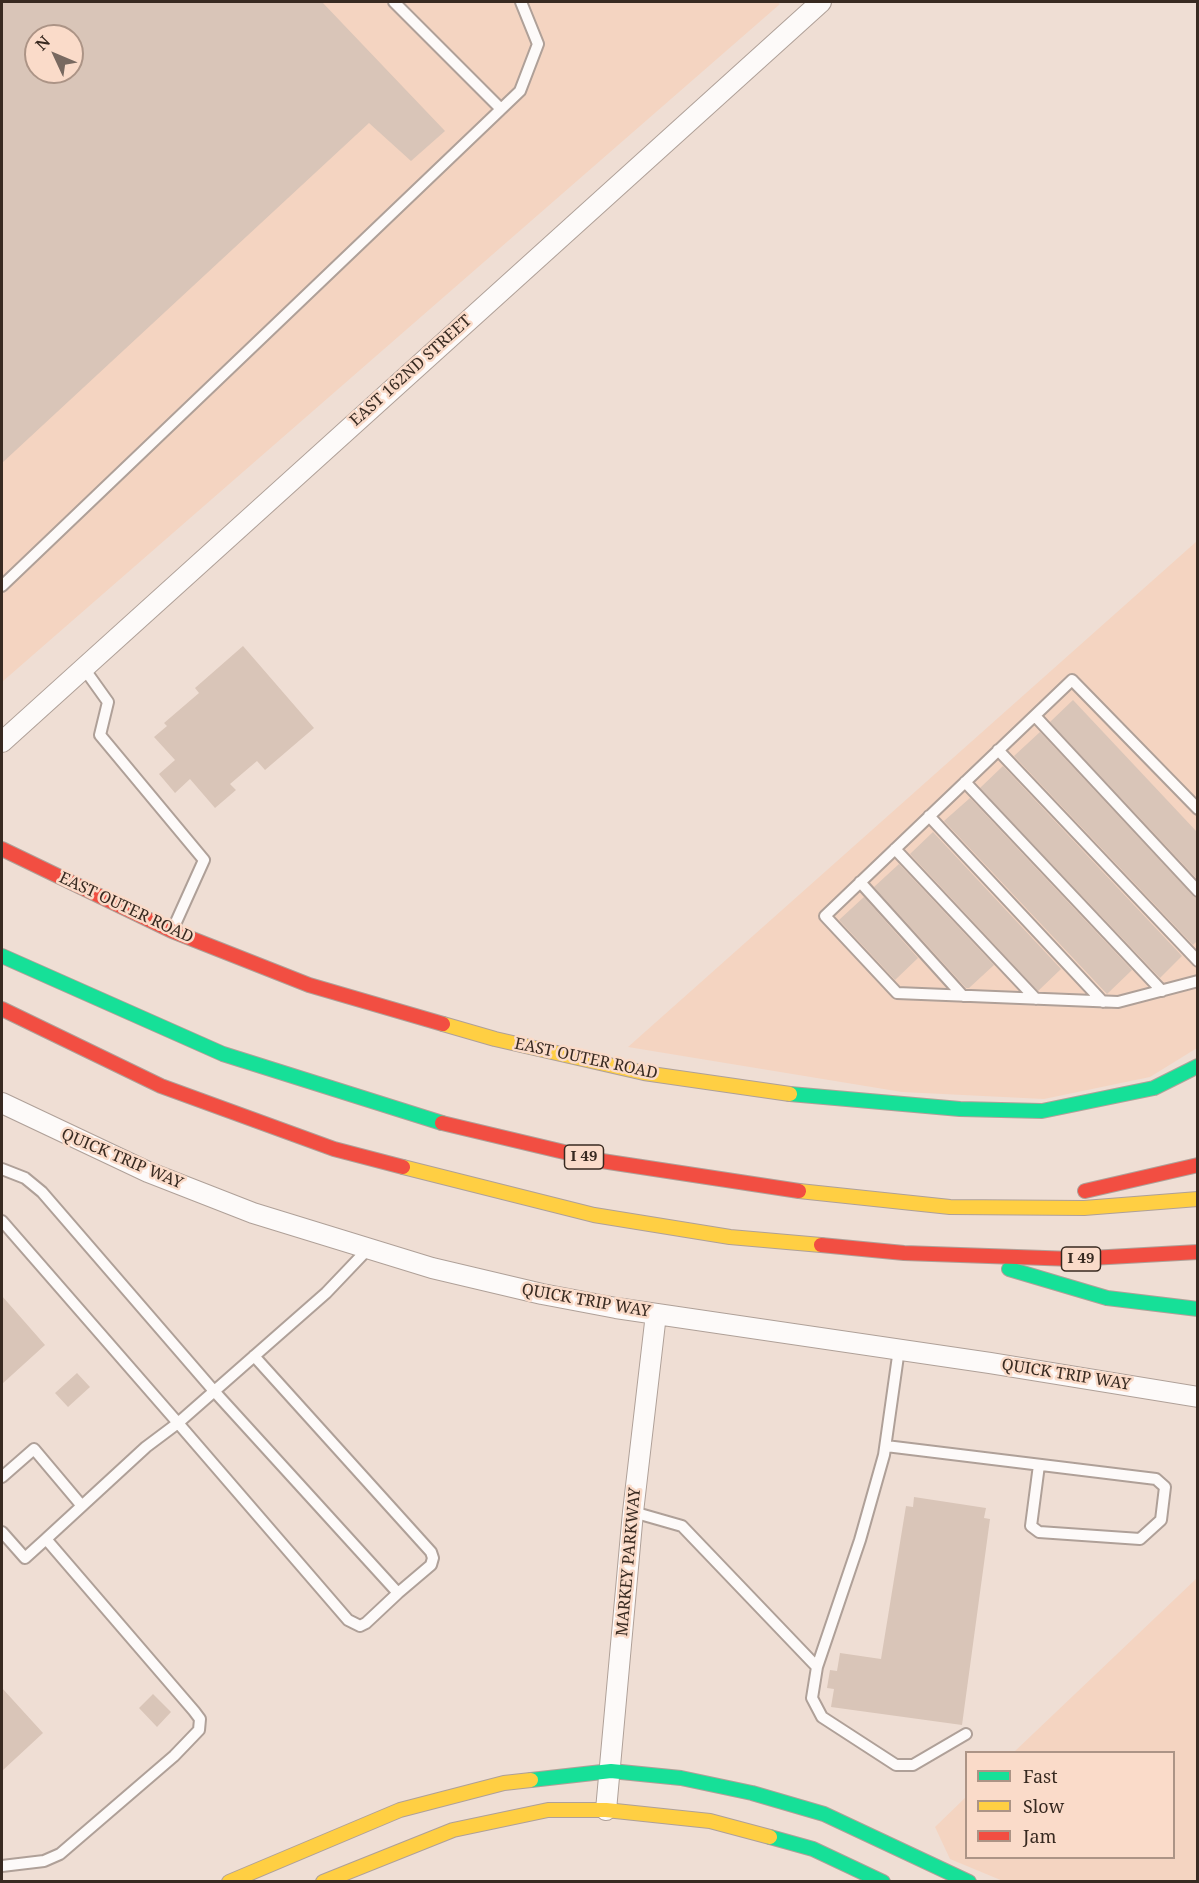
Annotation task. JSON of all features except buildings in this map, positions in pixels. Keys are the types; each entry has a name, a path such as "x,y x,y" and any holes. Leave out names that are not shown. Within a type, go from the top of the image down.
{"main road":[{"name":"EAST OUTER ROAD","path":"2,849 172,931 309,985 495,1039 644,1073 774,1093 960,1109 1042,1111 1154,1089 1197,1065"},
{"name":"I 49","path":"2,956 52,981 224,1053 451,1126 602,1161 790,1190 950,1207 1084,1208 1197,1199"},
{"name":"I 49","path":"2,1009 172,1090 334,1149 594,1215 730,1237 904,1253 1073,1259 1197,1252"},
{"path":"1016,1208 1197,1165"},
{"path":"964,1256 1107,1298 1197,1310"},
{"path":"229,1881 400,1810 504,1782 611,1771 681,1778 752,1793 824,1814 969,1881"},
{"path":"323,1881 453,1830 548,1810 606,1810 710,1821 813,1849 883,1881"}],"street":[{"name":"EAST 162ND STREET","path":"2,742 821,2"},
{"name":"QUICK TRIP WAY","path":"2,1103 148,1172 253,1213 367,1250 542,1294 656,1314 899,1349 1197,1397"},
{"name":"MARKEY PARKWAY","path":"606,1810 633,1512 656,1314"}],"lane":[{"path":"394,2 501,109"},
{"path":"2,586 520,91 538,44 521,2"},
{"path":"83,667 108,702 100,735 204,860 172,931"},
{"path":"1197,809 1072,680 825,916 897,993 1118,1002 1197,981"},
{"path":"1035,716 1197,891"},
{"path":"999,750 1197,961"},
{"path":"965,782 1162,991"},
{"path":"929,816 1102,1002"},
{"path":"895,849 1035,999"},
{"path":"860,882 963,996"},
{"path":"2,1168 25,1178 42,1192 214,1391 398,1593"},
{"path":"2,1221 348,1620 360,1626 431,1565 434,1558 254,1356"},
{"path":"2,1532 25,1558 146,1447 178,1423 326,1293 367,1250"},
{"path":"899,1349 886,1446 860,1540 817,1667 812,1698 822,1717 896,1765 914,1765 966,1734"},
{"path":"886,1446 1156,1479 1165,1487 1161,1520 1140,1539 1039,1532 1031,1526 1039,1465"},
{"path":"2,1477 34,1449 82,1506"},
{"path":"633,1512 682,1526 817,1667"},
{"path":"2,1866 44,1861 60,1854 174,1756 199,1730 200,1719 194,1711 46,1539"}],"shaded area":[{"path":"2,2 777,2 780,4 2,682"},
{"path":"1197,541 1197,1048 1150,1077 1044,1099 902,1092 628,1047"},
{"path":"1197,1578 1197,1881 1003,1881 950,1859 935,1827 965,1798 965,1859 1175,1859 1175,1751 1015,1751"}],"traffic: fast":[{"path":"2,956 223,1054 442,1123"},
{"path":"790,1094 960,1109 1042,1111 1154,1088 1198,1066"},
{"path":"1009,1269 1107,1298 1198,1309"},
{"path":"531,1780 611,1771 681,1778 752,1793 824,1814 969,1882"},
{"path":"770,1837 813,1849 883,1882"}],"traffic: slow":[{"path":"443,1024 495,1039 644,1073 790,1094"},
{"path":"403,1167 594,1215 730,1237 821,1245"},
{"path":"799,1191 950,1207 1084,1208 1198,1199"},
{"path":"229,1882 400,1810 504,1783 531,1780"},
{"path":"323,1882 453,1830 548,1810 606,1810 710,1821 770,1837"}],"traffic: jam":[{"path":"2,849 172,931 309,985 443,1024"},
{"path":"2,1009 161,1086 334,1149 403,1167"},
{"path":"442,1123 602,1161 799,1191"},
{"path":"1085,1191 1198,1165"},
{"path":"821,1245 904,1253 1073,1259 1198,1252"}]}
